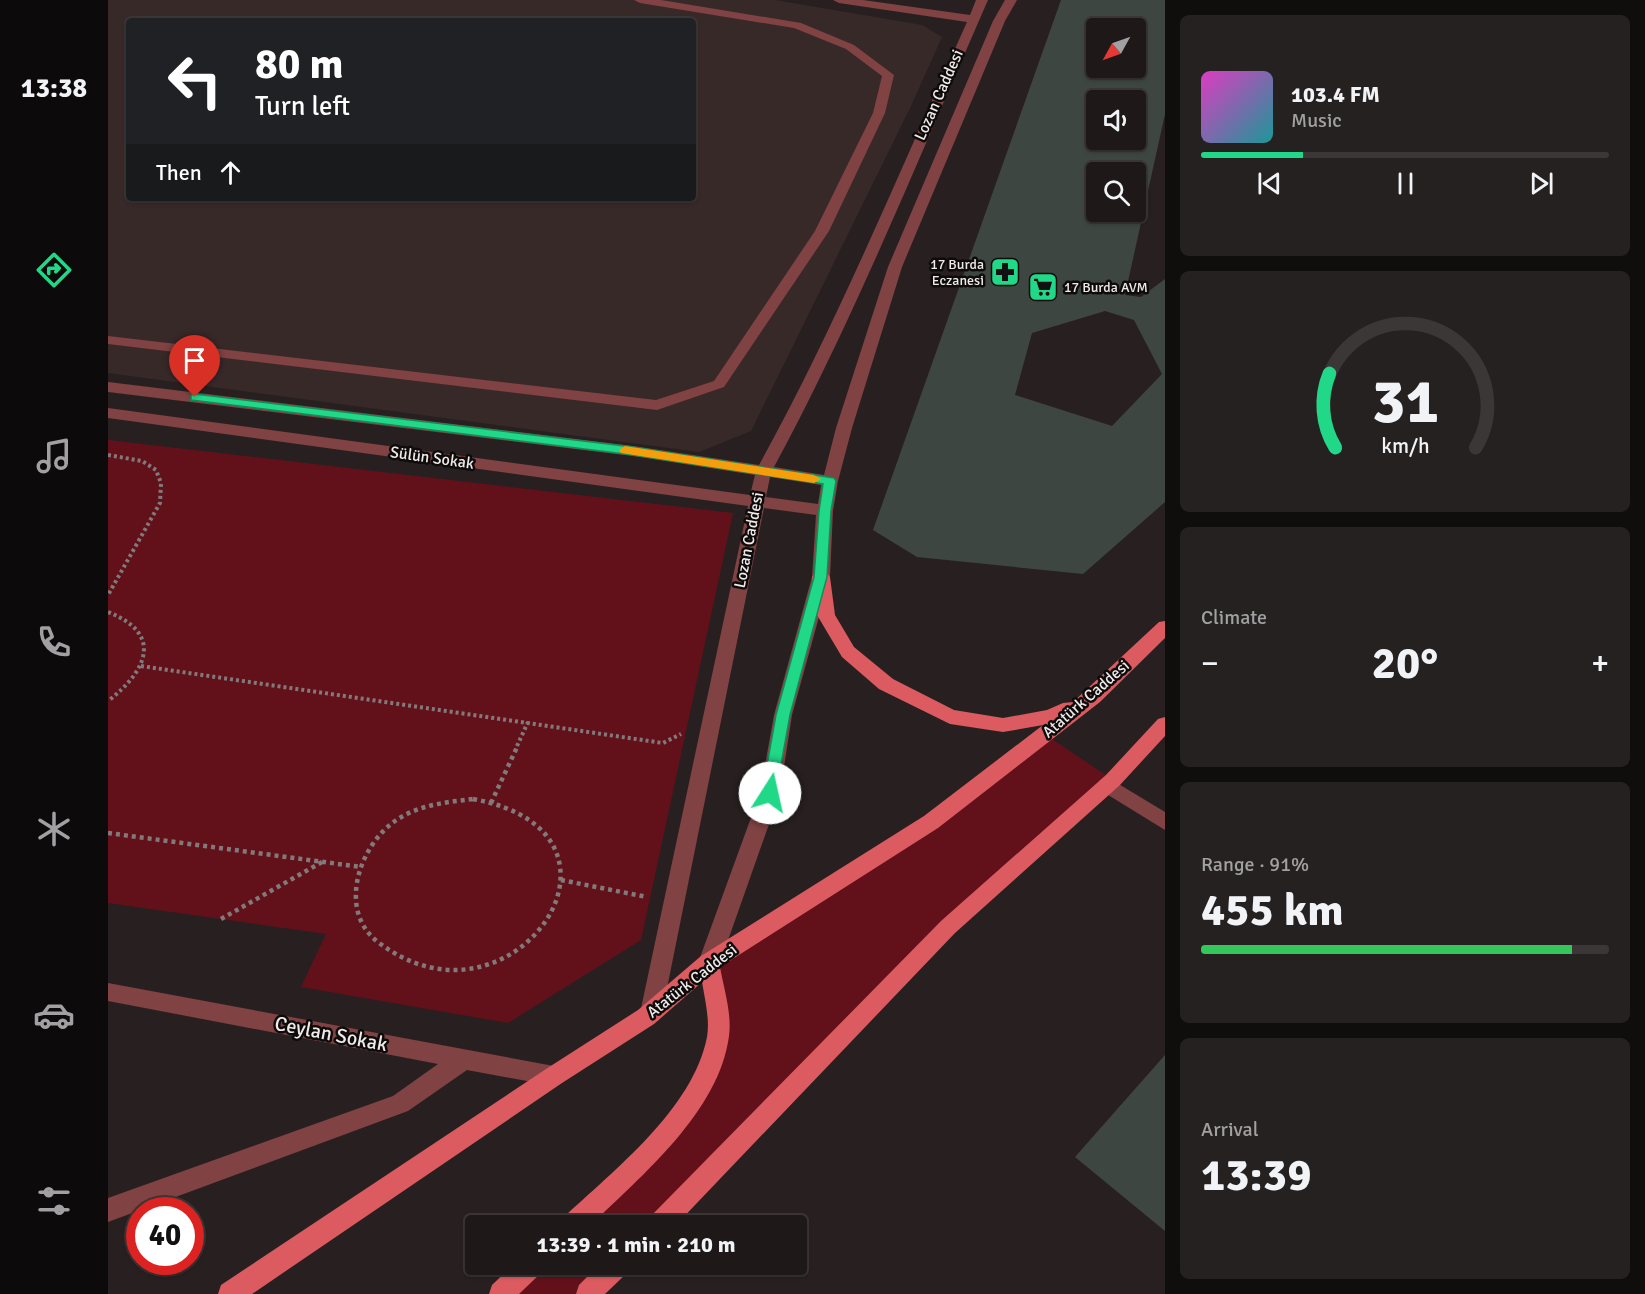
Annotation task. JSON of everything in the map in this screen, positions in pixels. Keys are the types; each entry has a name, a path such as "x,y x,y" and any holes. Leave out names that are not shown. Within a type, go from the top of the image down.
{"main road":[{"path":"821,577 826,615 848,652 886,684 950,717 1003,726 1050,717 1094,697"},
{"name":"Atatürk Caddesi","path":"231,1294 651,1013 710,963 931,822 1094,697 1165,627"},
{"path":"669,1215 948,927 1107,784 1165,724"},
{"path":"583,1215 683,1114 707,1073 718,1035 710,963"},
{"path":"501,1294 521,1275"},
{"path":"588,1294 607,1275"}],"street":[{"path":"108,340 657,405 719,384 822,231 879,113 888,75 850,47 797,25 640,0"},
{"path":"839,0 978,9"},
{"path":"926,0 978,9"},
{"name":"Lozan Caddesi","path":"710,963 770,793 783,715 821,577 825,511 830,481 895,267 999,21 1011,0"},
{"name":"Lozan Caddesi","path":"651,1013 762,473 794,416 854,290 978,9"},
{"name":"Sülün Sokak","path":"108,387 633,451 762,473 830,481"},
{"name":"Sülün Sokak","path":"108,412 825,511"},
{"path":"1107,784 1165,822"},
{"name":"Ceylan Sokak","path":"108,992 554,1076"},
{"path":"108,1210 400,1104 464,1059"}],"path":[{"path":"108,455 142,462 156,470 161,483 160,503 108,595"},
{"path":"108,612 120,615 135,626 143,640 145,657 137,675 123,692 108,701"},
{"path":"141,666 663,742 712,718"},
{"path":"491,803 528,722"},
{"path":"473,799 491,803 504,806 532,820 551,841 561,866 561,880 560,894 549,921 528,945 498,962 464,970 429,969 398,958 373,938 359,912 356,884 364,856 383,831 410,813 441,802 473,799"},
{"path":"108,833 361,867"},
{"path":"221,919 322,862"},
{"path":"561,880 674,903"}],"shaded area":[{"path":"108,0 775,0 922,25 942,37 911,106 751,431 699,452 108,373"},
{"path":"108,440 733,513 641,940 508,1023 301,987 326,934 108,903"},
{"path":"1046,735 1113,780 948,927 668,1215 582,1215 707,1073 709,963"},
{"path":"521,1275 608,1275 588,1294 501,1294"}],"building":[{"name":"17 Burda AVM","path":"1061,0 1165,0 1165,114 1146,200 1146,162 1086,162 1086,222 1141,222 1125,295 1141,297 1165,279 1165,502 1083,574 917,557 873,530","holes":["1105,311 1134,320 1162,374 1112,426 1015,395 1032,333"]},
{"path":"1165,1055 1165,1231 1075,1157"}],"slow traffic":[{"path":"625,450 762,473 814,479"}],"place":[{"name":"17 Burda Eczanesi","path":"1005,272"},
{"name":"17 Burda AVM","path":"1043,287"}],"route":[{"path":"195,397 633,451 762,473 830,481 825,511 821,577 783,715 770,793"}]}
